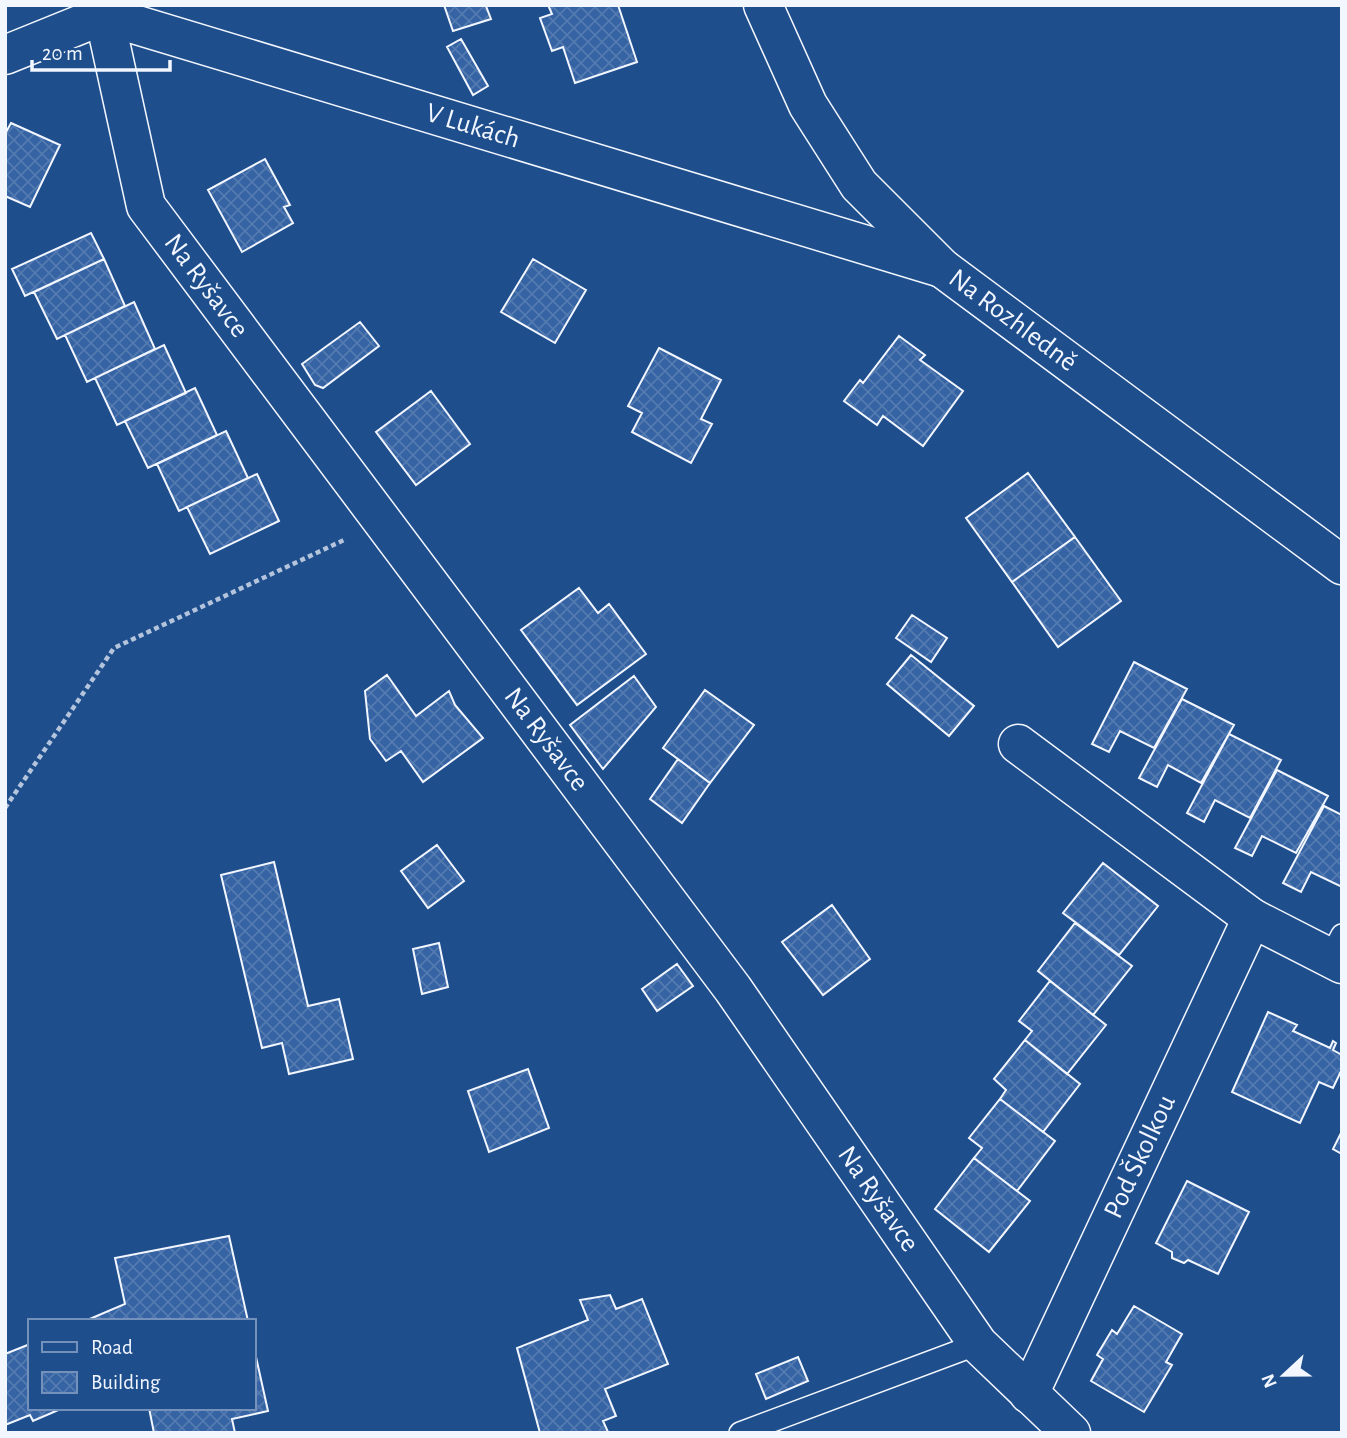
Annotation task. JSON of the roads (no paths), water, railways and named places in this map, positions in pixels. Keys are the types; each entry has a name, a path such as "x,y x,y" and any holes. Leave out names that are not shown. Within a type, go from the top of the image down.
{"street":[{"name":"Na Rozhledně","path":"763,5 808,106 859,185 942,268 1342,565"},
{"name":"V Lukách","path":"105,10 942,268"},
{"path":"5,55 105,10"},
{"name":"Na Ryšavce","path":"105,10 146,206 733,989 978,1344 1071,1433"},
{"path":"1018,744 1252,918 1338,952"},
{"name":"Pod Školkou","path":"1029,1394 1252,918"}],"lane":[{"path":"740,1433 978,1344"}]}
